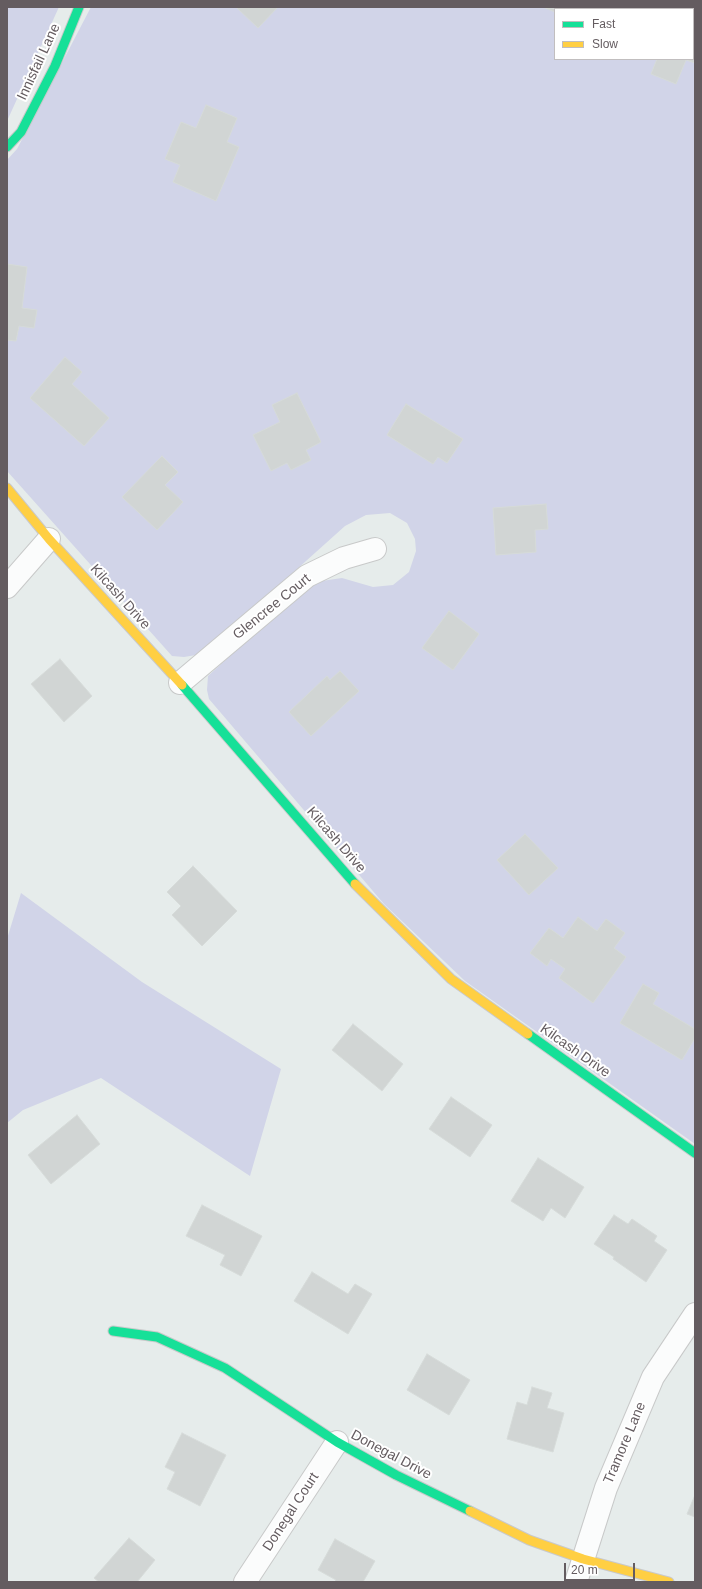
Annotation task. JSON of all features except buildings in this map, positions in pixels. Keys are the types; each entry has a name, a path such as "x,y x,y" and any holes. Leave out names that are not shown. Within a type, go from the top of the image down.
{"street":[{"name":"Innisfail Lane","path":"7,147 21,132 55,66 79,7"},
{"name":"Kilcash Drive","path":"7,488 49,539 180,683 365,895 451,980 695,1153"},
{"path":"7,587 49,539"},
{"name":"Glencree Court","path":"180,683 307,576 344,558 375,549"},
{"name":"Tramore Lane","path":"576,1582 606,1488 653,1377 695,1314"},
{"name":"Donegal Drive","path":"112,1331 157,1337 225,1368 337,1442 396,1475 529,1540 583,1559 669,1582"},
{"name":"Donegal Court","path":"245,1582 337,1442"}],"shaded area":[{"path":"7,7 59,7 7,121"},
{"path":"91,7 695,7 695,1144 465,981 384,904 209,699 207,690 208,676 301,591 315,582 342,578 373,587 393,585 409,572 416,551 415,539 407,523 390,513 366,515 345,526 238,622 196,655 184,657 172,656 7,471 7,160 17,149"},
{"path":"21,893 142,982 281,1069 250,1176 101,1078 23,1110 7,1123 7,939"}],"traffic: fast":[{"path":"7,147 21,132 55,66 79,7"},
{"path":"182,685 355,884"},
{"path":"528,1034 695,1153"},
{"path":"113,1331 157,1337 225,1368 337,1442 396,1475 470,1511"}],"traffic: slow":[{"path":"7,488 49,539 182,685"},
{"path":"355,884 451,979 528,1034"},
{"path":"470,1511 529,1540 583,1559 669,1582"}]}
